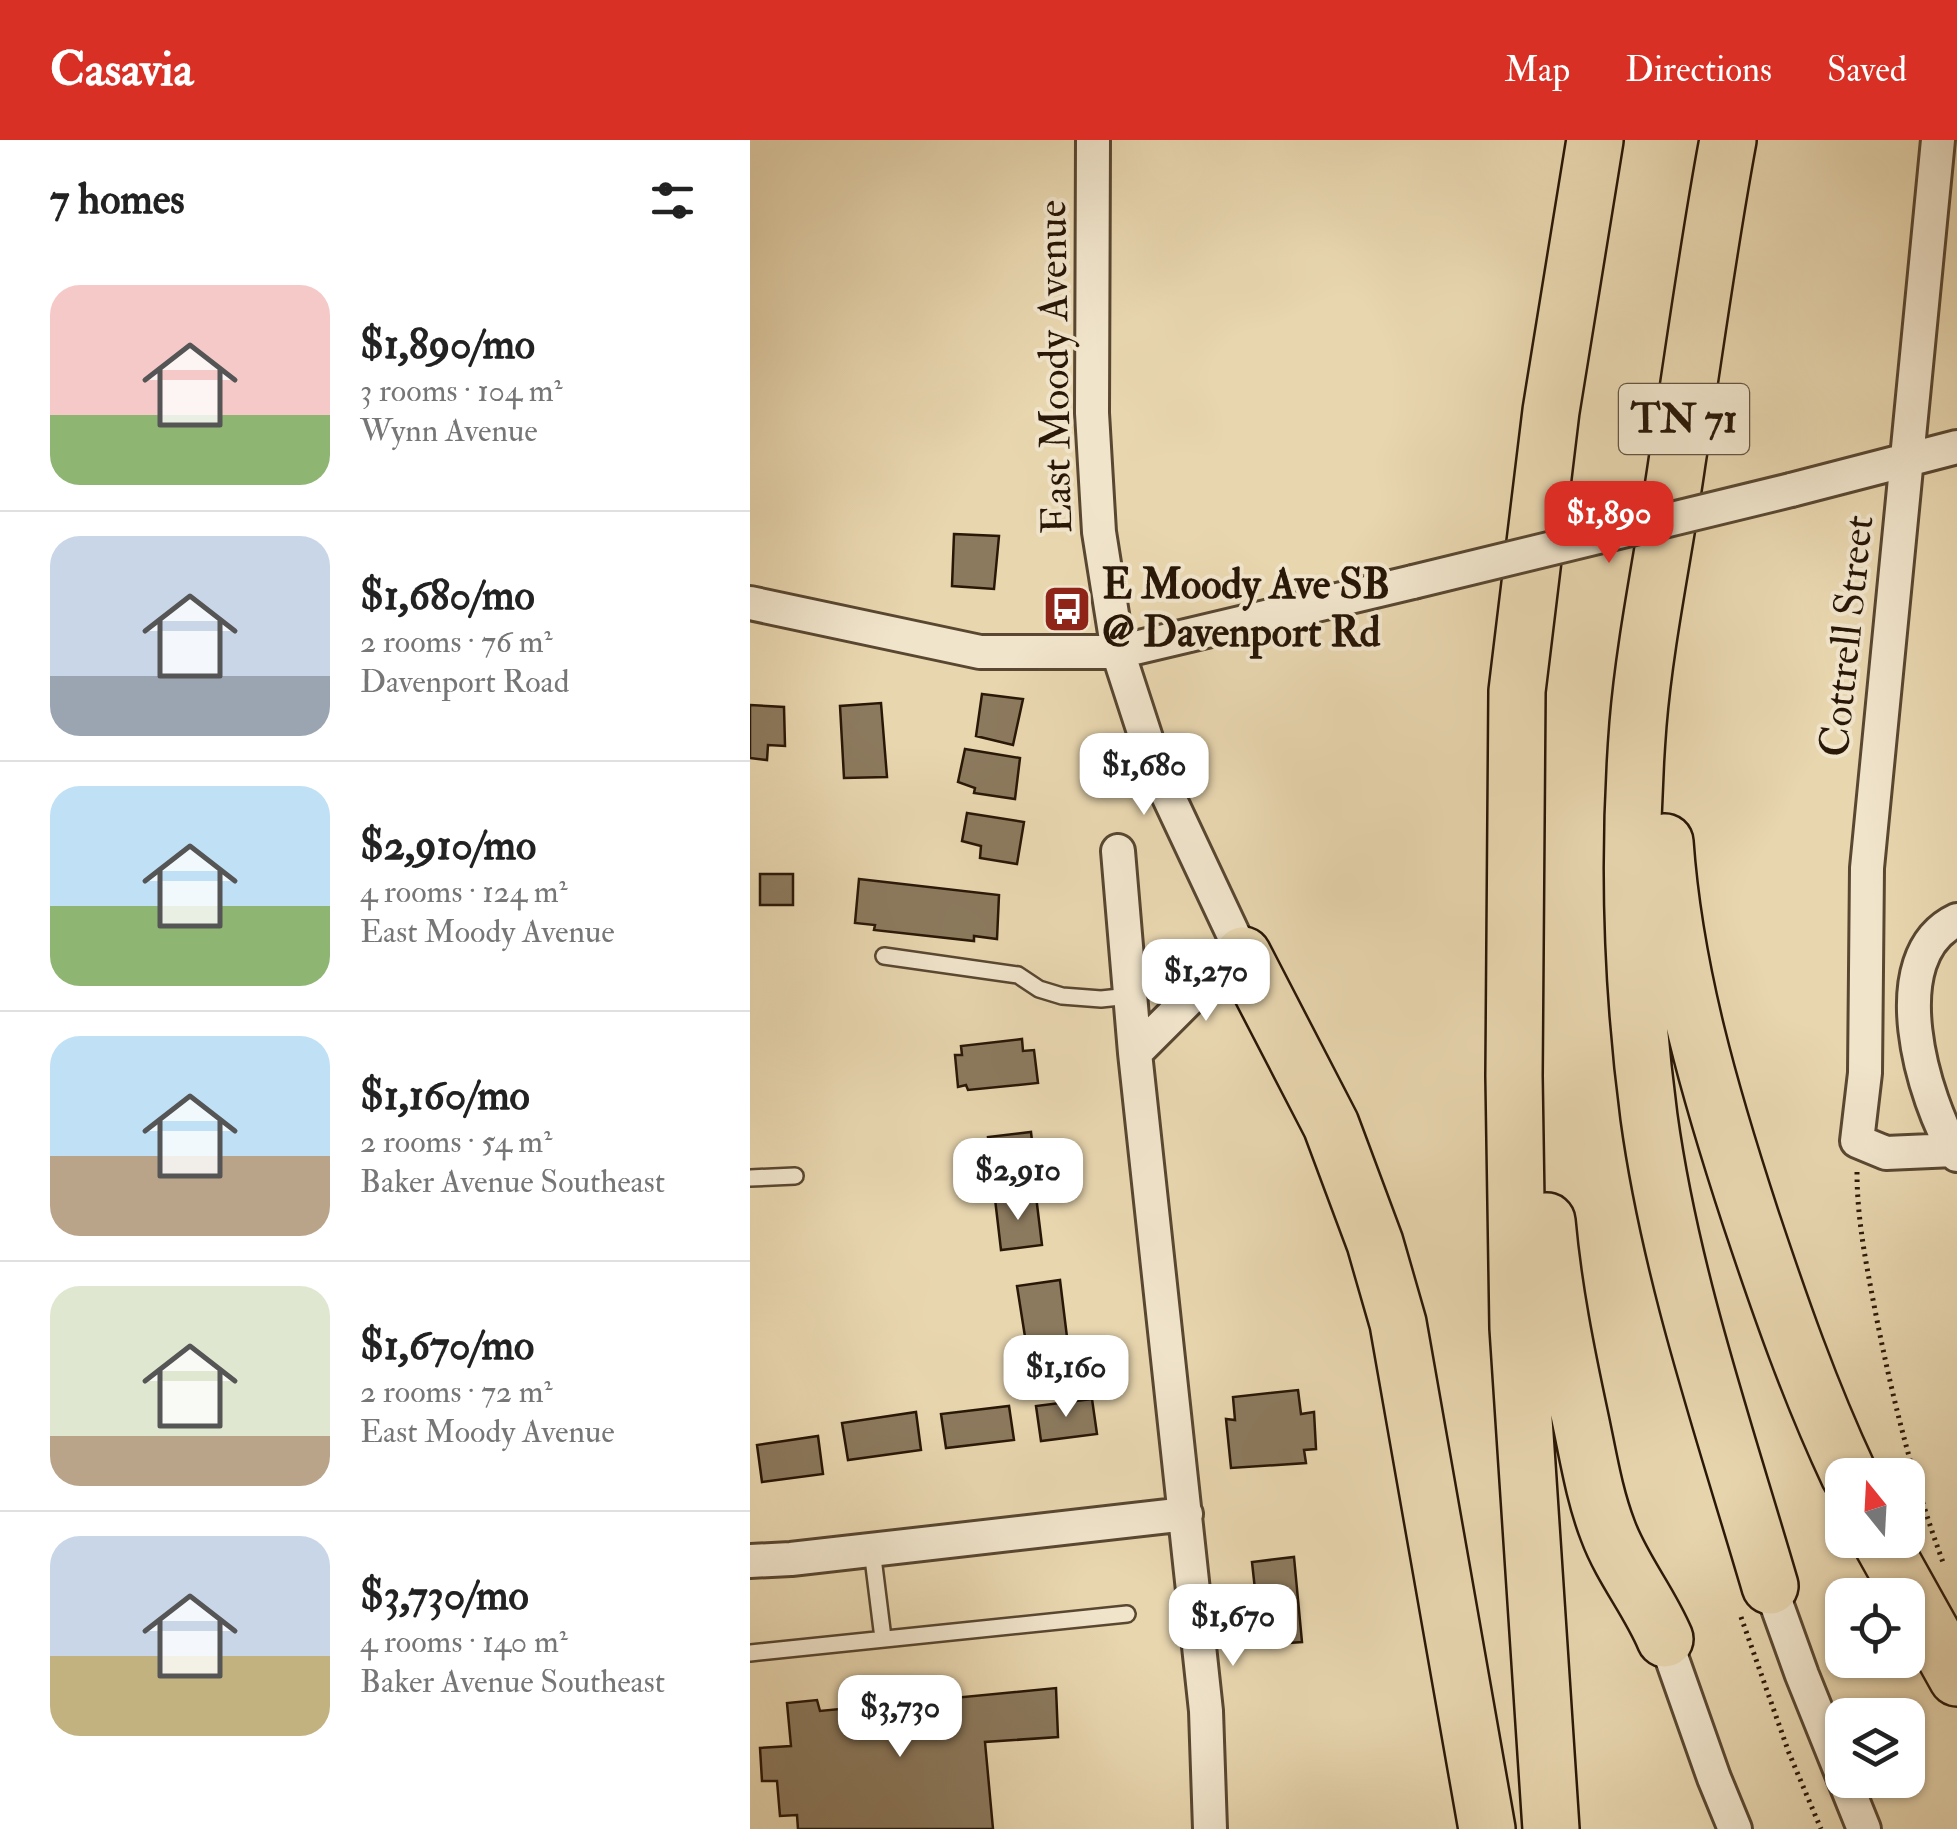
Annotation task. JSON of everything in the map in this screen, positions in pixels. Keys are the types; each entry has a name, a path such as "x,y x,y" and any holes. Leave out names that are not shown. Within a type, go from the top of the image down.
{"highway":[{"name":"TN 71","path":"1515,844 1518,691 1551,411 1594,140"},
{"name":"TN 71","path":"1663,559 1728,140"},
{"path":"1663,559 1661,784 1671,896 1690,1013 1726,1144 1776,1295 1841,1458"},
{"path":"1663,559 1638,722 1636,936 1644,1068 1677,1258 1754,1594"},
{"path":"1515,844 1558,1306 1607,1528 1665,1639"},
{"path":"1515,844 1518,1328 1552,1829"},
{"path":"1243,955 1332,1125 1375,1243 1398,1323 1487,1829"},
{"path":"1890,1558 1957,1678"}],"street":[{"name":"East Moody Avenue","path":"1093,140 1092,413 1099,532 1118,652 1156,772 1243,955"},
{"name":"Cottrell Street","path":"1856,1140 1866,1073 1867,868 1938,140"},
{"path":"750,603 980,652 1118,652 1957,447"},
{"path":"1118,851 1135,1053 1206,1711 1210,1829"},
{"path":"1856,1140 1886,1154 1955,1152 1925,1079 1914,1012 1921,958 1942,928 1957,920"},
{"path":"1135,1053 1210,978 1243,955"},
{"path":"750,1561 1186,1514"},
{"path":"1754,1594 1802,1675 1864,1829"},
{"path":"1665,1639 1735,1829"}],"lane":[{"path":"884,956 1018,975 1039,989 1062,996 1130,996"},
{"path":"750,1178 794,1176"},
{"path":"872,1550 883,1638"},
{"path":"750,1653 1127,1614"}],"path":[{"path":"1856,1140 1857,1218 1882,1345 1915,1484 1950,1581"},
{"path":"1754,1594 1790,1753 1822,1829"}],"building":[{"path":"954,534 999,536 994,589 952,586"},
{"path":"982,694 1023,699 1013,745 976,736"},
{"path":"881,703 887,777 844,778 840,706"},
{"path":"750,705 784,707 785,746 768,745 767,760 750,758"},
{"path":"965,749 1020,758 1015,799 974,793 975,788 958,782"},
{"path":"967,813 1024,822 1017,864 980,858 981,846 962,841"},
{"path":"760,874 793,874 793,905 760,905"},
{"path":"859,879 999,895 997,939 974,936 974,941 874,930 875,925 855,923"},
{"path":"1022,1039 1023,1051 1034,1050 1038,1083 968,1090 966,1085 958,1087 955,1055 962,1055 961,1046"},
{"path":"1031,1132 1037,1185 993,1189 988,1137"},
{"path":"1036,1196 1042,1245 1001,1250 995,1199"},
{"path":"1060,1280 1067,1337 1026,1343 1017,1286"},
{"path":"1298,1390 1301,1414 1314,1412 1316,1449 1304,1450 1306,1463 1231,1468 1226,1419 1235,1420 1233,1397"},
{"path":"1092,1399 1097,1434 1041,1441 1036,1406"},
{"path":"1009,1406 1014,1440 946,1448 941,1414"},
{"path":"916,1412 921,1450 848,1460 842,1423"},
{"path":"818,1436 823,1474 762,1482 757,1445"},
{"path":"1294,1557 1302,1642 1261,1645 1252,1562"},
{"path":"1056,1688 1058,1737 985,1742 993,1829 798,1829 797,1815 780,1816 777,1781 762,1781 760,1748 791,1746 787,1703 817,1700 820,1711"}],"place":[{"name":"E Moody Ave SB @ Davenport Rd","path":"1067,609"}]}
